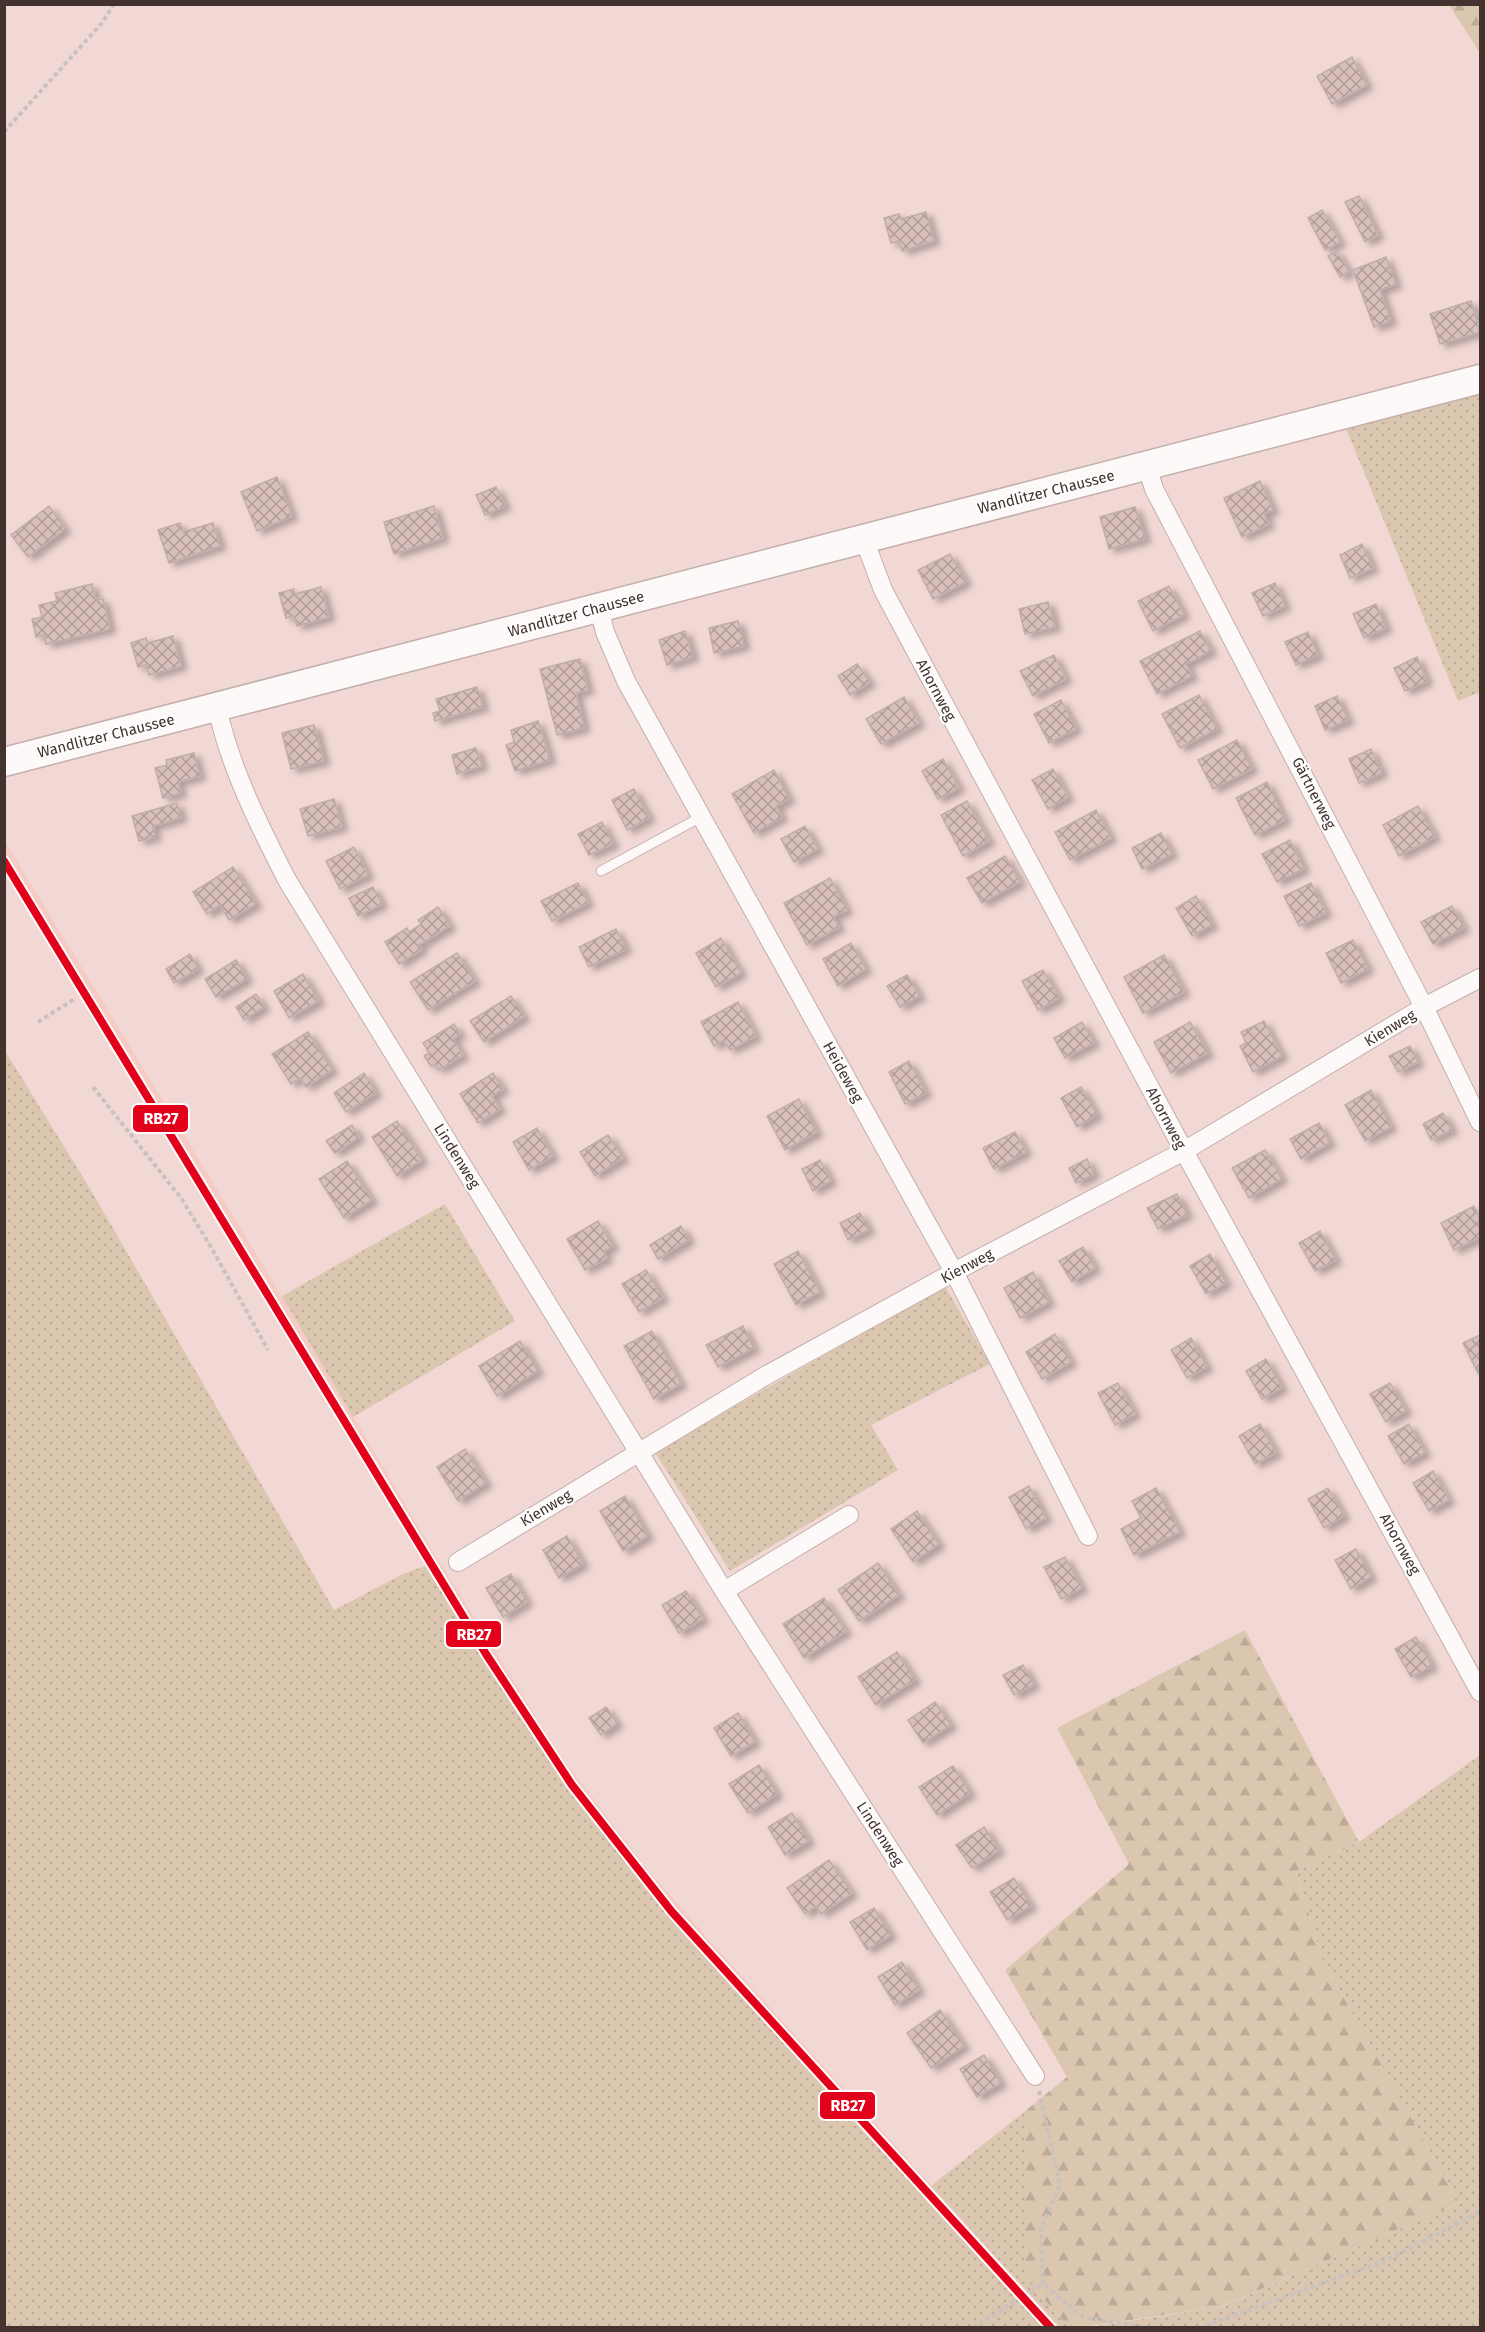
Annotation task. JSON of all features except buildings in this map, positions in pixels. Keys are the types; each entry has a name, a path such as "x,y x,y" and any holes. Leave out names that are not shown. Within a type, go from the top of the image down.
{"main road":[{"name":"Wandlitzer Chaussee","path":"4,762 1480,379"}],"street":[{"name":"Gärtnerweg","path":"1148,466 1154,489 1424,1007 1480,1122"},
{"name":"Ahornweg","path":"864,539 883,590 1184,1151 1480,1692"},
{"name":"Heideweg","path":"599,608 605,632 626,681 954,1272 1088,1536"},
{"name":"Lindenweg","path":"217,707 230,751 257,820 287,880 724,1591 1035,2076"},
{"name":"Kienweg","path":"458,1562 765,1376 954,1272 1184,1151 1424,1007 1480,978"},
{"path":"724,1591 849,1515"}],"lane":[{"path":"601,871 701,818"}],"path":[{"path":"4,132 102,22 114,4"},
{"path":"38,1022 76,998"},
{"path":"93,1087 181,1198 268,1350"},
{"path":"1035,2076 1060,2185 1041,2229 1043,2284 1083,2317 1150,2328"},
{"path":"1198,2328 1387,2260 1480,2212"},
{"path":"973,2328 1043,2284"}],"shaded area":[{"path":"5,841 282,1296 439,1561 558,1752 644,1865 709,1940 1060,2327 1044,2327 710,1962 631,1869 551,1759 425,1566 5,871"}],"green space":[{"path":"1449,5 1480,5 1480,53"},
{"path":"1480,391 1480,692 1458,701 1345,426"},
{"path":"4,1049 92,1192 334,1610 403,1574 425,1566 551,1759 632,1869 710,1962 1044,2327 5,2327"},
{"path":"445,1204 515,1321 353,1417 282,1296"},
{"path":"945,1286 990,1364 871,1425 898,1470 730,1571 655,1452"},
{"path":"1245,1630 1359,1842 1296,1871 1323,1961 1459,2203 1220,2307 1082,2327 1068,2327 1024,2276 1024,2112 1067,2077 1005,1970 1129,1864 1057,1728"},
{"path":"1480,1755 1480,2327 1082,2328 1221,2307 1459,2203 1323,1961 1296,1871 1359,1842"},
{"path":"1024,2112 1024,2276 1068,2327 1060,2327 931,2186"}],"transit line":[{"name":"RB27","path":"4,861 486,1654 572,1785 672,1912 1051,2328"}]}
